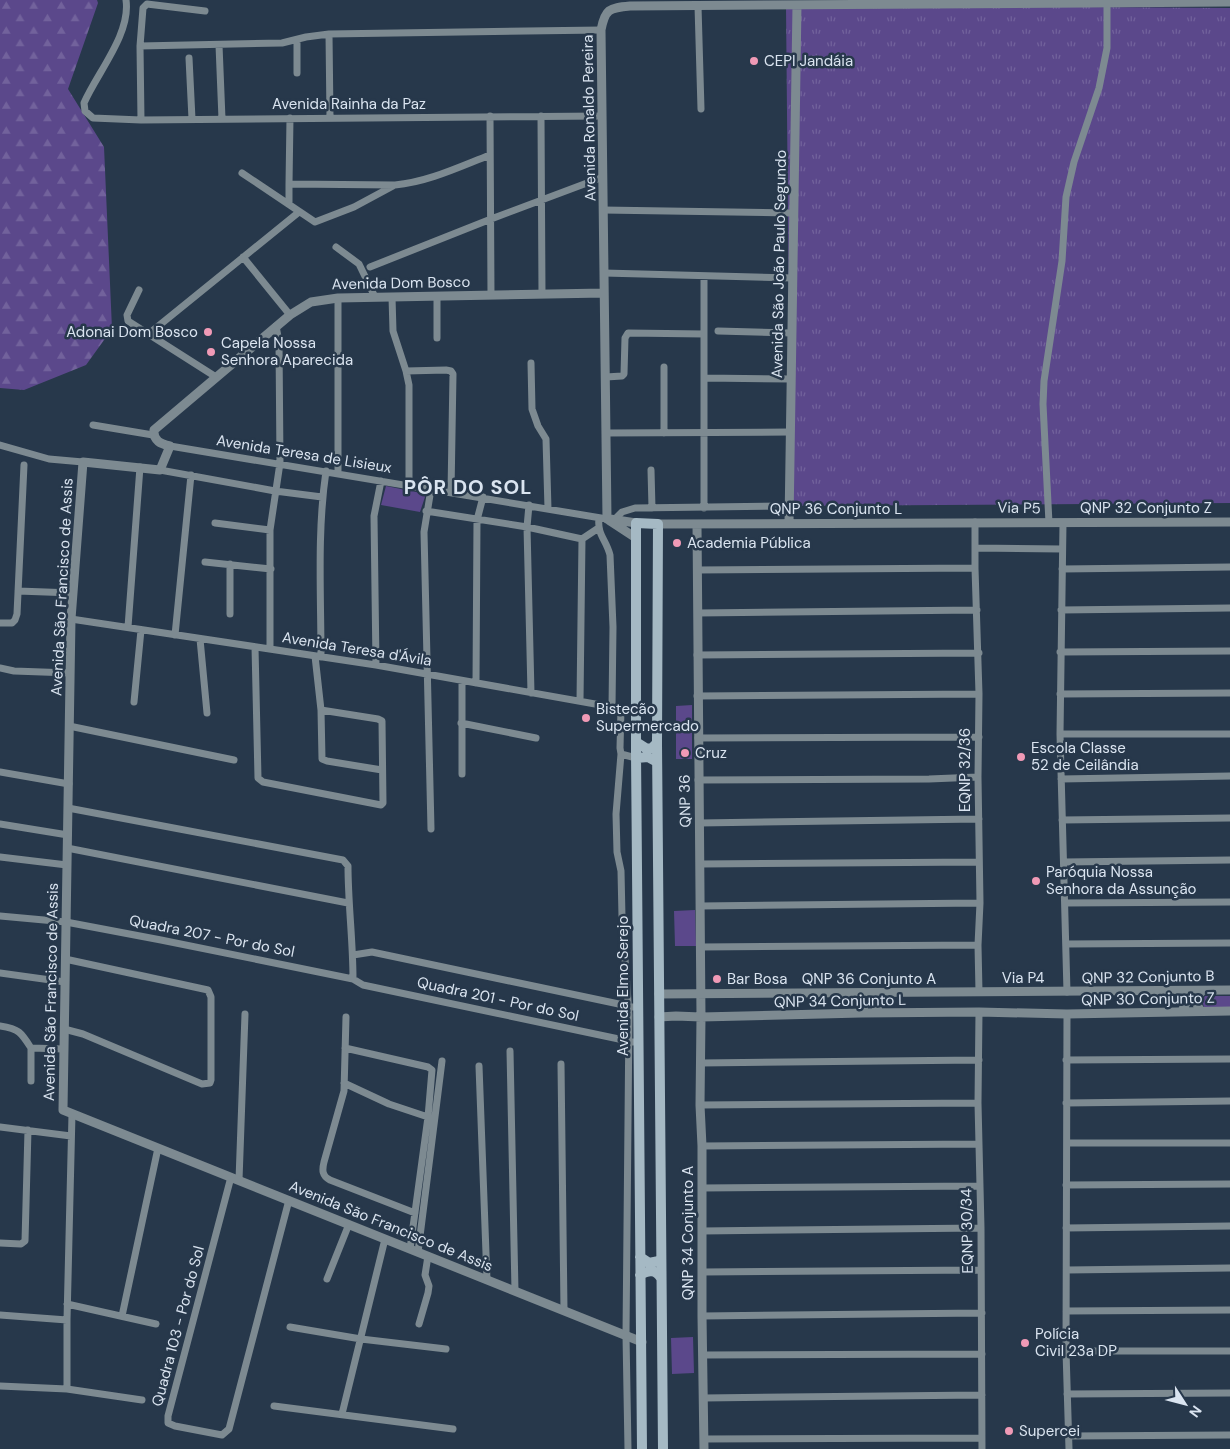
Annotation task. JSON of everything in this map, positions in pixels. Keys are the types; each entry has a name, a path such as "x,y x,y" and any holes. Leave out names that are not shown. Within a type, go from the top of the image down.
{"main road":[{"path":"636,523 658,524 657,743 661,1278 664,1355 663,1449"},
{"name":"Avenida Elmo Serejo","path":"636,523 637,710 633,1042 642,1342 642,1449"},
{"path":"636,742 647,748 652,748 657,743"},
{"path":"636,758 653,758 658,762"},
{"path":"640,1257 649,1263 659,1261 661,1258"},
{"path":"640,1275 655,1271 661,1278"}],"street":[{"name":"Avenida Rainha da Paz","path":"126,0 126,14 123,26 111,54 84,103 87,114 96,119 602,116"},
{"path":"1049,523 1043,404 1044,381 1062,261 1066,197 1074,162 1099,88 1107,48 1107,1"},
{"name":"Avenida Ronaldo Pereira","path":"607,519 601,30 604,18 609,10 630,3 668,3 698,6 719,3 772,2 797,5 825,2 1230,2"},
{"path":"141,120 140,46 142,10 146,5 205,11"},
{"name":"Avenida São João Paulo Segundo","path":"789,523 797,5"},
{"path":"698,6 702,109"},
{"path":"140,46 282,43 329,34 601,30"},
{"path":"329,34 330,118"},
{"path":"297,40 297,73"},
{"path":"219,45 222,119"},
{"path":"189,58 192,119"},
{"path":"490,116 492,295"},
{"path":"541,116 542,294"},
{"path":"289,204 290,118"},
{"path":"289,184 395,185 423,180 490,155"},
{"path":"242,173 313,222 354,208 395,185"},
{"path":"370,267 603,177"},
{"path":"603,210 794,213"},
{"path":"151,332 299,212"},
{"path":"336,247 358,264 375,297"},
{"path":"243,257 290,315"},
{"path":"604,274 793,278"},
{"path":"704,276 704,508"},
{"path":"139,290 127,315 128,321 216,377"},
{"name":"Avenida Dom Bosco","path":"154,433 276,326 311,302 338,298 604,293"},
{"path":"437,296 438,338"},
{"path":"392,297 392,331 406,371 408,385 409,486"},
{"path":"338,298 338,474"},
{"path":"270,649 270,530 280,463 279,349 276,326"},
{"path":"718,332 792,333"},
{"path":"606,377 622,376 624,374 625,338 628,333 704,334"},
{"path":"531,363 532,409 538,426 546,438 548,509"},
{"path":"664,367 664,433"},
{"path":"406,371 446,370 452,372 454,377 451,492"},
{"path":"704,378 791,379"},
{"path":"93,425 154,433"},
{"path":"606,433 790,432"},
{"name":"Avenida Teresa de Lisieux","path":"154,433 156,440 170,446 607,519"},
{"path":"0,445 49,459 140,467 322,497"},
{"path":"160,470 170,446"},
{"name":"Avenida São Francisco de Assis","path":"83,462 71,619 63,1110 642,1342"},
{"path":"0,623 10,624 15,620 24,465"},
{"path":"128,627 140,467"},
{"path":"651,470 652,508"},
{"path":"326,471 322,497 318,656 321,755 323,760 382,770"},
{"path":"175,635 191,475"},
{"path":"376,665 374,525 375,507 381,481"},
{"path":"431,489 424,532 431,829"},
{"path":"476,683 477,520 483,497"},
{"path":"529,505 527,527 531,693"},
{"path":"426,511 527,527 582,539 597,529 607,519 635,508 789,506"},
{"path":"607,519 636,523"},
{"path":"607,519 636,538"},
{"name":"Via P5","path":"975,522 1063,523"},
{"name":"QNP 36 Conjunto L","path":"697,524 975,522"},
{"name":"EQNP 32/36","path":"975,522 980,694 978,777 979,992"},
{"name":"QNP 32 Conjunto Z","path":"1063,523 1230,522"},
{"path":"214,523 270,530"},
{"path":"1063,523 1060,734 1067,992"},
{"path":"658,524 697,524"},
{"name":"QNP 36","path":"697,524 701,1018"},
{"path":"597,529 607,545 610,555 613,627 612,707"},
{"path":"580,701 582,539"},
{"path":"975,548 1062,549"},
{"path":"206,562 271,569"},
{"path":"230,564 230,614"},
{"path":"1062,569 1230,567"},
{"path":"697,570 975,568"},
{"path":"18,591 73,593"},
{"path":"1061,610 1230,608"},
{"path":"698,613 977,610"},
{"name":"Avenida Teresa d'Ávila","path":"71,619 427,673 462,681 637,710"},
{"path":"134,702 141,630"},
{"path":"200,638 207,713"},
{"path":"256,646 257,774 259,780 380,806 383,803 382,721 321,710"},
{"path":"1060,652 1230,651"},
{"path":"697,655 979,653"},
{"path":"0,668 14,671 70,673"},
{"path":"462,681 462,774"},
{"path":"1060,694 1230,693"},
{"path":"697,696 980,694"},
{"path":"621,708 621,754 616,814 617,852 621,871 622,917 633,1007"},
{"path":"461,723 536,738"},
{"path":"69,726 234,760"},
{"path":"1060,734 1230,734"},
{"path":"698,738 979,737"},
{"path":"621,754 636,758"},
{"path":"0,772 68,784"},
{"path":"1061,779 1230,776"},
{"path":"698,780 978,777"},
{"path":"68,808 343,860 348,866 348,903 353,955 353,979"},
{"path":"1062,820 1230,818"},
{"path":"698,823 978,819"},
{"path":"0,824 68,835"},
{"path":"67,848 348,903"},
{"path":"0,856 67,865"},
{"path":"1064,862 1230,860"},
{"path":"700,864 979,862"},
{"path":"1065,903 1230,902"},
{"path":"700,906 980,903"},
{"name":"Quadra 207 - Por do Sol","path":"0,916 66,922 353,979"},
{"path":"1066,944 1230,943"},
{"path":"700,947 978,945"},
{"name":"Quadra 201 - Por do Sol","path":"353,955 372,952 633,1007"},
{"path":"64,1029 83,1034 202,1084 210,1083 212,1080 211,997 208,990 65,959"},
{"path":"0,973 65,982"},
{"name":"Quadra 201 - Por do Sol","path":"353,979 363,986 633,1042"},
{"name":"QNP 32 Conjunto B","path":"1067,992 1230,990"},
{"path":"1182,1011 1187,1001 1183,991"},
{"path":"1201,1011 1197,1007 1196,1001 1197,995 1202,991"},
{"name":"Via P4","path":"979,992 1067,992"},
{"name":"QNP 36 Conjunto A","path":"700,995 979,992"},
{"path":"861,1014 866,1003 862,993"},
{"path":"878,1013 875,1003 879,993"},
{"path":"659,994 700,995"},
{"name":"QNP 30 Conjunto Z","path":"1067,1014 1230,1011"},
{"path":"979,1012 1067,1014 1066,1351 1069,1449"},
{"name":"QNP 34 Conjunto L","path":"701,1018 979,1012"},
{"name":"EQNP 30/34","path":"979,1012 978,1103 982,1228 982,1449"},
{"path":"235,1179 245,1014"},
{"path":"346,1017 342,1101 322,1169 324,1175 330,1180 415,1213"},
{"path":"659,1017 701,1018"},
{"name":"QNP 34 Conjunto A","path":"701,1018 700,1105 702,1146 704,1449"},
{"path":"0,1026 14,1028 19,1031 31,1048 31,1081"},
{"path":"628,1449 626,1335 633,1042"},
{"path":"31,1048 64,1049"},
{"path":"345,1048 432,1070 428,1117 415,1213 414,1250"},
{"path":"510,1051 515,1291"},
{"path":"1066,1060 1230,1059"},
{"path":"700,1063 979,1060"},
{"path":"414,1250 442,1062"},
{"path":"560,1064 564,1310"},
{"path":"479,1066 487,1280"},
{"path":"344,1083 389,1104 428,1117"},
{"path":"1066,1103 1230,1101"},
{"path":"700,1105 978,1103"},
{"path":"67,1389 67,1304 72,1114"},
{"path":"0,1127 71,1136"},
{"path":"0,1243 21,1244 25,1241 28,1130"},
{"path":"1067,1143 1230,1142"},
{"path":"702,1146 979,1144"},
{"path":"122,1316 158,1148"},
{"name":"Quadra 103 - Por do Sol","path":"235,1179 168,1416 168,1423 175,1426 222,1435 229,1429 289,1200"},
{"path":"1066,1185 1230,1184"},
{"path":"702,1188 980,1186"},
{"path":"327,1279 349,1224"},
{"path":"1066,1228 1230,1226"},
{"path":"702,1231 982,1228"},
{"path":"342,1414 385,1239"},
{"path":"419,1324 429,1286 425,1275 428,1256"},
{"path":"1066,1270 1230,1268"},
{"path":"703,1272 981,1270"},
{"path":"67,1304 156,1324"},
{"path":"1066,1311 1230,1310"},
{"path":"702,1316 982,1313"},
{"path":"0,1315 67,1320"},
{"path":"290,1328 446,1349"},
{"path":"1066,1351 1230,1351"},
{"path":"704,1355 982,1354"},
{"path":"0,1386 67,1389 142,1400"},
{"path":"1067,1394 1230,1394"},
{"path":"704,1398 982,1395"},
{"path":"274,1406 453,1429"},
{"path":"1069,1436 1230,1435"},
{"path":"704,1439 982,1438"}],"green space":[{"path":"0,0 97,0 98,3 68,89 104,147 112,329 86,365 24,390 0,388"},
{"path":"786,5 1230,8 1230,503 789,506"},
{"path":"386,486 426,494 420,512 381,505"},
{"path":"692,705 692,759 676,759 676,706"},
{"path":"695,910 696,946 675,946 674,911"},
{"path":"1205,996 1230,996 1230,1008 1204,1007 1202,1001"},
{"path":"693,1337 694,1373 672,1374 671,1338"}],"place":[{"name":"CEPI Jandáia","path":"754,61"},
{"name":"Adonai Dom Bosco","path":"208,332"},
{"name":"Capela Nossa Senhora Aparecida","path":"211,352"},
{"name":"Academia Pública","path":"677,543"},
{"name":"Bistecão Supermercado","path":"586,718"},
{"name":"Cruz","path":"685,753"},
{"name":"Escola Classe 52 de Ceilândia","path":"1021,757"},
{"name":"Paróquia Nossa Senhora da Assunção","path":"1036,881"},
{"name":"Bar Bosa","path":"717,979"},
{"name":"Polícia Civil 23a DP","path":"1025,1343"},
{"name":"Supercei","path":"1009,1431"}],"district":[{"name":"PÔR DO SOL","path":"468,487"}]}
